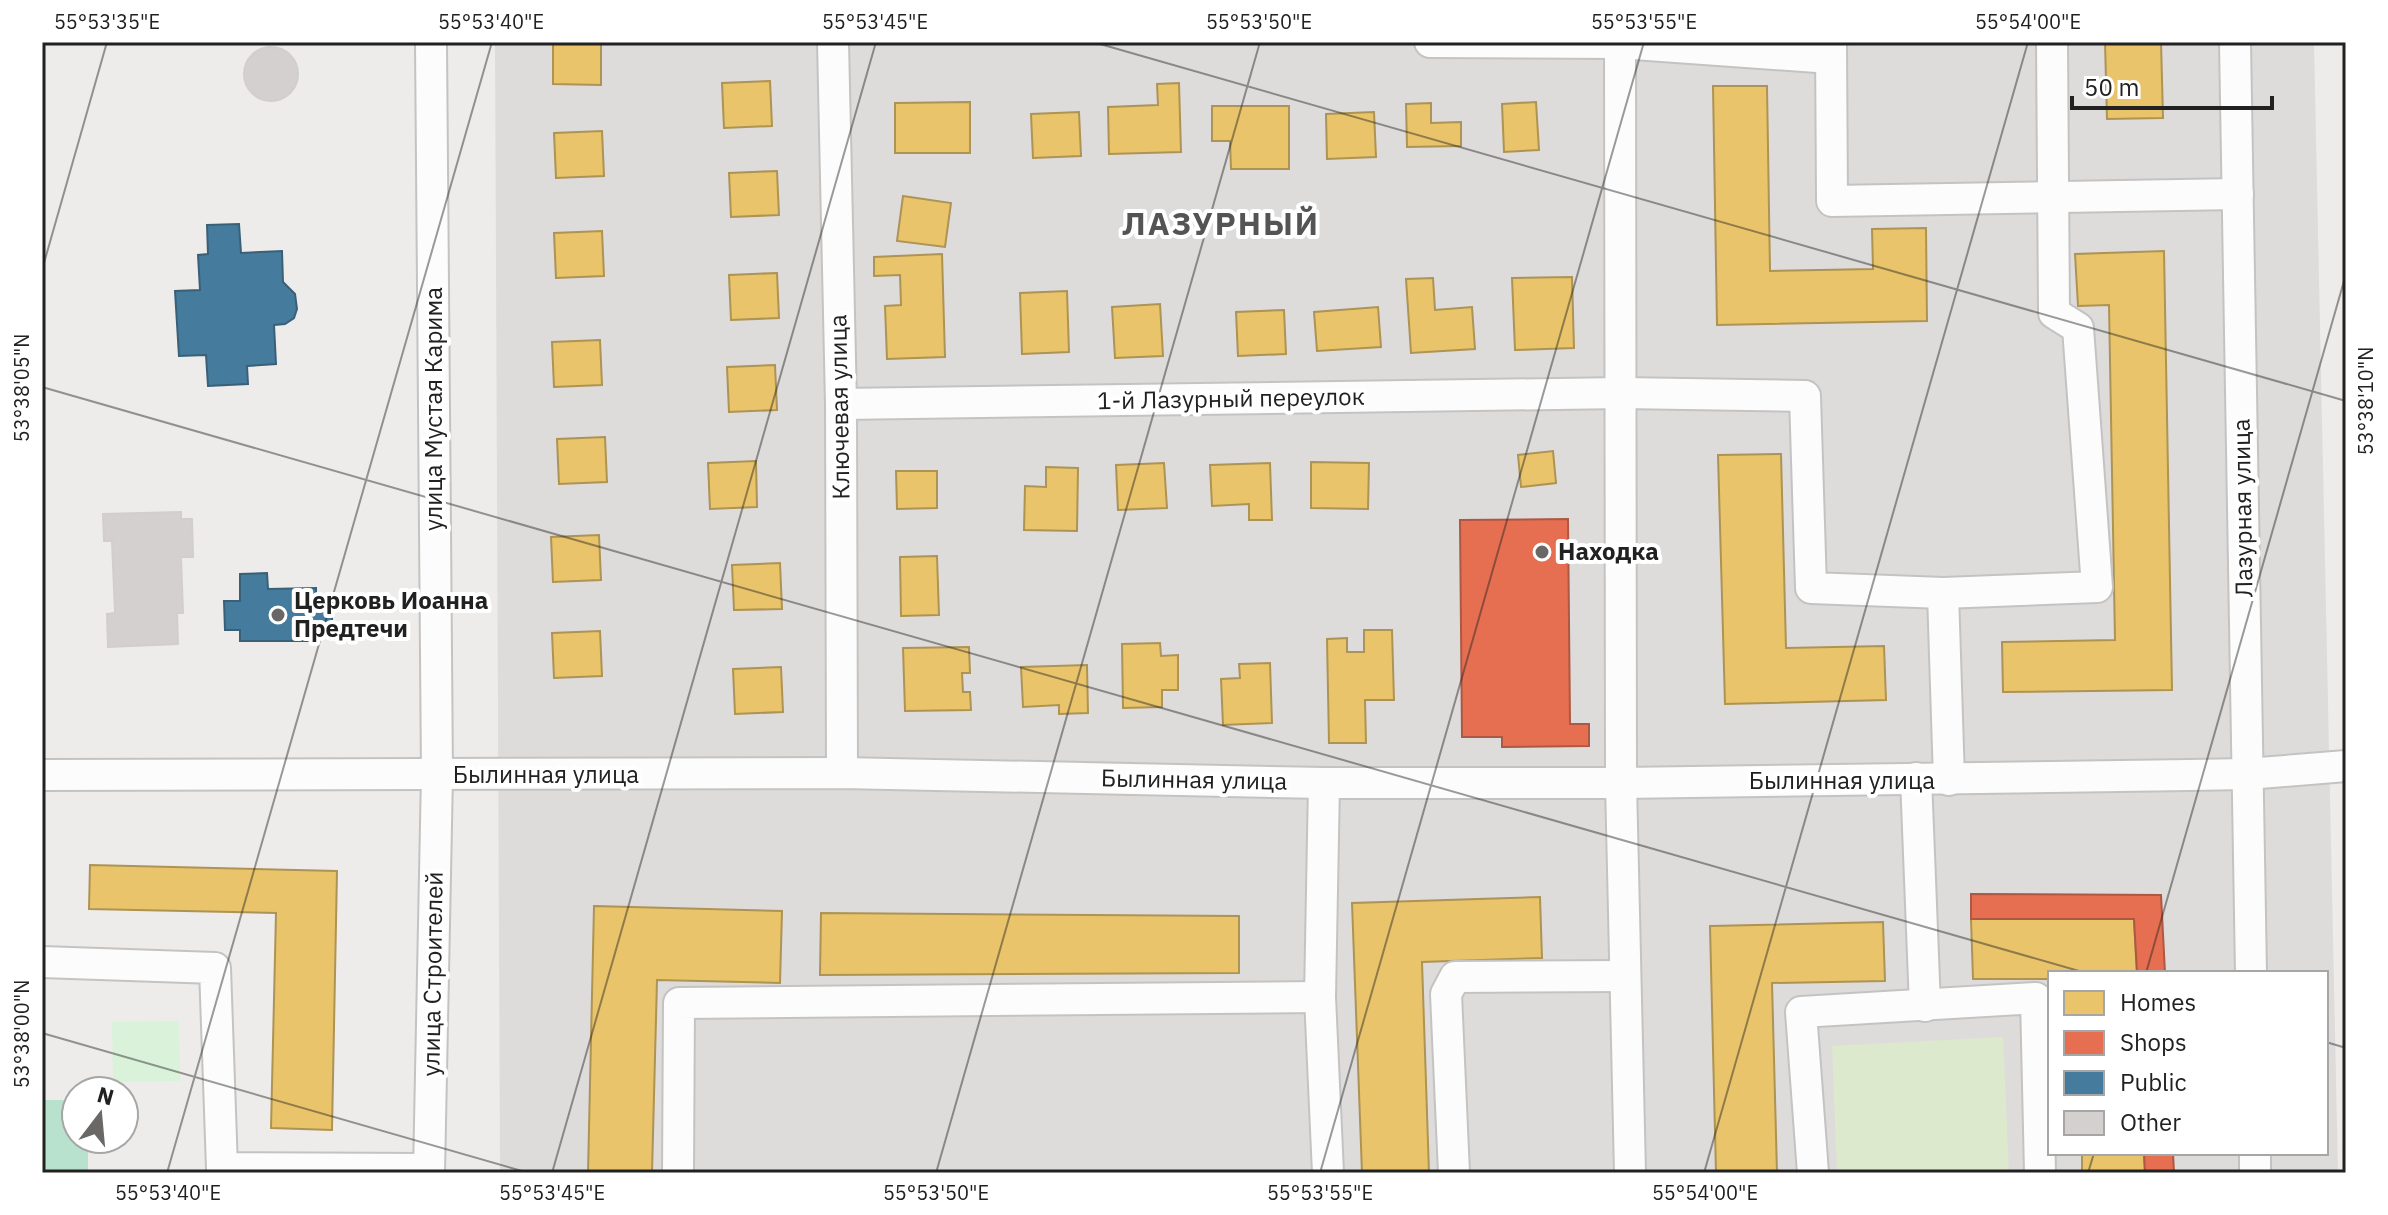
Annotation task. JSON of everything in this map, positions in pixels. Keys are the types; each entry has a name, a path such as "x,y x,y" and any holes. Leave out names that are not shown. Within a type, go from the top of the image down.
{"street":[{"name":"улица Мустая Карима","path":"431,42 437,775"},
{"name":"Ключевая улица","path":"833,42 841,404 842,773"},
{"path":"1430,42 1620,42 1831,50 1832,201 2238,194"},
{"path":"1620,42 1621,783 1630,1173"},
{"path":"1949,780 1943,593 2097,587 2078,328 2054,313 2052,42"},
{"name":"Лазурная улица","path":"2235,42 2251,971"},
{"name":"1-й Лазурный переулок","path":"841,404 1622,393 1805,396 1811,588 1943,593"},
{"name":"Былинная улица","path":"42,775 842,773 1324,783 1621,783 2247,774 2346,766"},
{"name":"улица Строителей","path":"429,1171 437,775"},
{"path":"1916,778 1925,1006"},
{"path":"1324,783 1320,997 1328,1173"},
{"path":"42,962 215,968 222,1170 429,1171"},
{"path":"1454,1173 1446,994 1455,977 1625,976"},
{"path":"678,1173 679,1003 1320,997"},
{"path":"1813,1173 1801,1012 2036,998 2040,1173"}],"shaded area":[{"path":"495,42 2314,42 2338,1173 500,1173"}],"green space":[{"path":"179,1021 180,1081 140,1082 140,1075 113,1075 112,1022"},
{"path":"2003,1037 2009,1173 1837,1173 1832,1046"},
{"path":"42,1100 60,1100 60,1155 88,1155 88,1173 42,1173"}],"building: Homes":[{"path":"553,42 601,42 601,85 553,84"},
{"path":"2105,42 2161,42 2163,118 2107,119"},
{"path":"770,81 772,126 724,128 722,83"},
{"path":"1179,83 1181,152 1109,154 1108,107 1158,105 1157,84"},
{"path":"1713,86 1767,86 1770,271 1873,269 1872,229 1926,228 1927,321 1717,325"},
{"path":"970,102 970,153 895,153 895,103"},
{"path":"1536,102 1539,150 1504,152 1502,104"},
{"path":"1431,103 1431,123 1461,122 1461,146 1407,147 1406,104"},
{"path":"1212,106 1289,106 1289,169 1231,169 1230,141 1212,141"},
{"path":"1079,112 1081,156 1033,158 1031,114"},
{"path":"1374,112 1376,157 1327,159 1326,114"},
{"path":"602,131 604,176 556,178 554,133"},
{"path":"777,171 779,215 731,217 729,173"},
{"path":"903,196 951,203 945,247 897,241"},
{"path":"602,231 604,276 556,278 554,233"},
{"path":"2164,251 2172,690 2003,692 2002,642 2115,640 2109,305 2078,306 2075,254"},
{"path":"942,254 945,357 887,359 885,306 901,305 900,275 874,276 874,257"},
{"path":"777,273 779,318 731,320 729,275"},
{"path":"1572,277 1574,348 1515,350 1512,278"},
{"path":"1433,278 1435,310 1472,307 1475,349 1411,353 1406,279"},
{"path":"1067,291 1069,352 1022,354 1020,293"},
{"path":"1160,304 1163,356 1115,358 1112,307"},
{"path":"1378,307 1381,347 1317,351 1314,312"},
{"path":"1284,310 1286,354 1238,356 1236,312"},
{"path":"600,340 602,385 554,387 552,342"},
{"path":"775,365 777,410 729,412 727,367"},
{"path":"605,437 607,482 559,484 557,439"},
{"path":"1553,451 1556,483 1521,487 1518,455"},
{"path":"1781,454 1786,648 1884,646 1886,700 1725,704 1718,455"},
{"path":"756,461 757,507 710,509 708,463"},
{"path":"1311,462 1369,463 1368,509 1311,508"},
{"path":"1164,463 1167,508 1118,510 1116,465"},
{"path":"1270,463 1272,520 1249,520 1249,504 1212,506 1210,465"},
{"path":"1046,467 1078,468 1077,531 1024,530 1025,486 1046,487"},
{"path":"896,471 937,471 937,508 897,509"},
{"path":"599,535 601,580 553,582 551,537"},
{"path":"937,556 939,615 901,616 900,557"},
{"path":"780,563 782,609 734,610 732,565"},
{"path":"1364,630 1392,630 1394,700 1365,700 1366,743 1329,743 1327,639 1347,638 1347,652 1364,652"},
{"path":"600,631 602,676 554,678 552,633"},
{"path":"1160,643 1161,656 1178,655 1178,690 1162,690 1162,707 1123,708 1122,644"},
{"path":"969,647 970,673 962,673 963,692 970,692 971,710 905,711 903,648"},
{"path":"1270,663 1272,723 1223,725 1221,679 1240,678 1239,664"},
{"path":"1087,665 1088,713 1059,714 1059,705 1023,707 1021,667"},
{"path":"781,667 783,712 735,714 733,669"},
{"path":"90,865 337,871 332,1130 271,1128 276,913 89,909"},
{"path":"1540,897 1542,958 1422,962 1429,1173 1362,1173 1352,903"},
{"path":"594,906 782,911 780,983 657,980 652,1173 588,1173"},
{"path":"821,913 1239,916 1239,973 820,975"},
{"path":"1971,919 2134,919 2137,971 2048,971 2048,979 1973,979"},
{"path":"1883,922 1885,981 1772,983 1777,1173 1716,1173 1710,926"},
{"path":"2082,1155 2144,1155 2145,1173 2082,1173"}],"building: Shops":[{"path":"1568,519 1570,724 1589,724 1589,746 1502,747 1502,737 1462,737 1460,520"},
{"path":"1971,894 2161,895 2165,971 2137,971 2134,919 1971,919"},
{"path":"2144,1155 2173,1155 2174,1173 2145,1173"}],"building: Public":[{"path":"239,224 241,253 282,251 283,282 295,294 297,309 294,318 285,324 274,325 276,364 247,366 248,384 208,386 206,355 179,356 175,291 200,290 198,255 208,254 207,225"},
{"name":"Церковь Иоанна Предтечи","path":"267,573 268,589 316,588 316,601 332,601 332,629 316,629 317,641 240,641 240,630 225,630 224,601 240,601 240,574"}],"building: Other":[{"path":"271,47 290,55 298,74 290,93 271,101 252,93 244,74 252,55"},
{"path":"181,512 181,519 192,519 193,557 181,557 183,613 177,613 178,644 108,647 107,614 115,613 112,541 104,541 103,514"}],"place":[{"name":"Находка","path":"1542,552"},
{"name":"Церковь Иоанна Предтечи","path":"278,615"}],"district":[{"name":"ЛАЗУРНЫЙ","path":"1221,224"}]}
